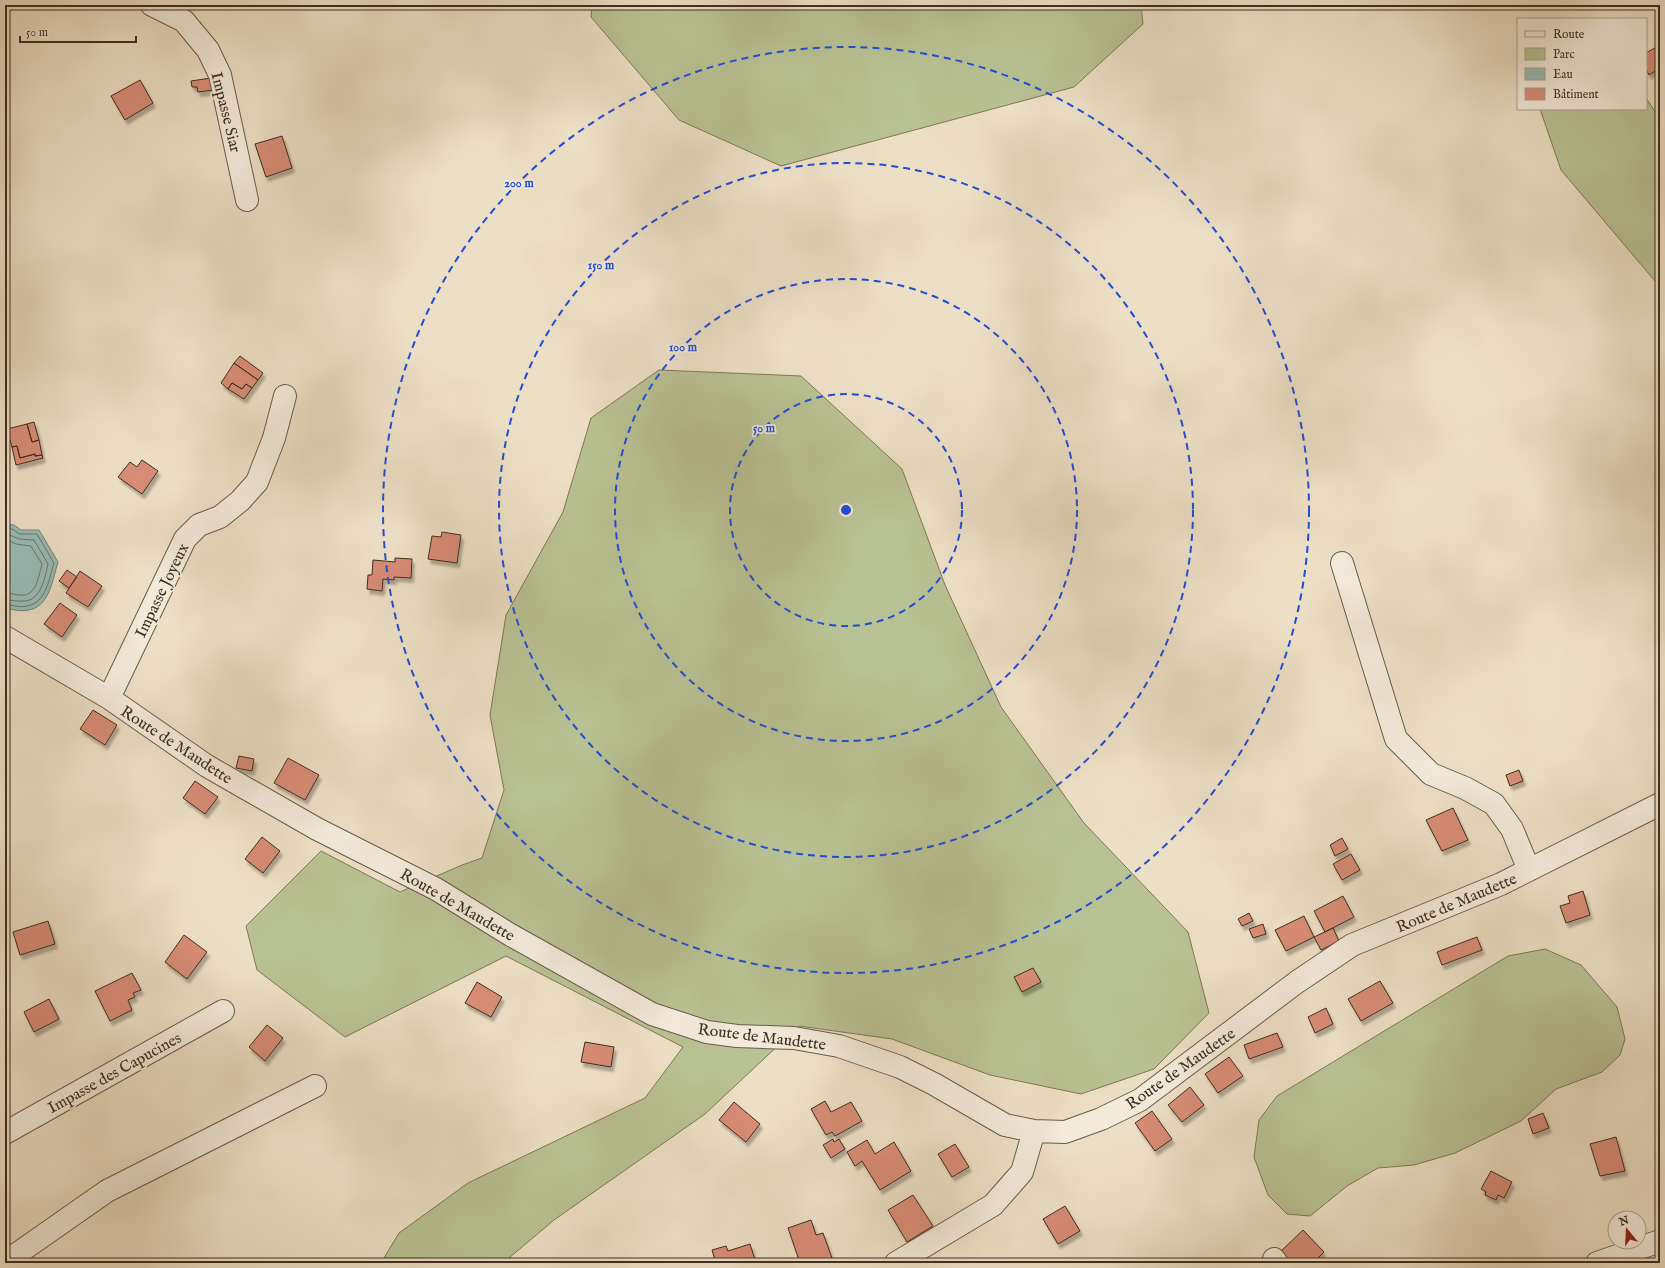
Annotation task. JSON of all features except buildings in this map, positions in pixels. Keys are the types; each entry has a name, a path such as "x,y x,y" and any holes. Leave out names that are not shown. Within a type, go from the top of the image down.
{"street":[{"name":"Impasse Siar","path":"152,5 184,20 208,50 220,75 247,200"},
{"name":"Impasse Joyeux","path":"109,698 185,539 199,525 220,517 240,501 257,482 274,438 285,396"},
{"path":"1342,563 1396,739 1431,774 1465,788 1494,804 1512,829 1529,870"},
{"name":"Route de Maudette","path":"5,637 109,698 207,766 317,829 436,889 508,934 652,1014 707,1032 737,1036 794,1038 839,1046 900,1067 946,1091 1005,1125 1034,1131 1065,1132 1101,1120 1140,1100 1291,987 1352,945 1502,884 1660,804"},
{"name":"Impasse des Capucines","path":"5,1133 223,1011"},
{"path":"13,1255 107,1191 315,1086"},
{"path":"896,1263 993,1205 1022,1172 1034,1131"},
{"path":"1597,1263 1660,1241"}],"green space":[{"path":"592,5 1141,5 1143,24 1074,87 781,166 679,120 591,17"},
{"path":"1647,100 1660,119 1660,287 1561,170 1540,110 1647,110"},
{"path":"659,370 801,376 902,469 945,585 1001,707 1084,823 1188,932 1209,1013 1154,1069 1081,1094 990,1075 892,1039 799,1026 705,1114 554,1220 503,1263 381,1263 399,1233 468,1183 645,1098 683,1047 506,956 345,1037 257,970 246,926 321,851 400,892 482,858 504,790 490,715 506,615 563,512 591,418"},
{"path":"1545,949 1581,965 1617,1007 1625,1039 1620,1055 1602,1072 1556,1089 1521,1121 1455,1153 1414,1165 1378,1168 1347,1186 1310,1216 1287,1214 1268,1195 1254,1157 1259,1120 1277,1096 1508,956"}],"water":[{"path":"5,524 14,525 21,530 39,530 58,562 52,584 44,601 37,607 29,610 5,608"}]}
